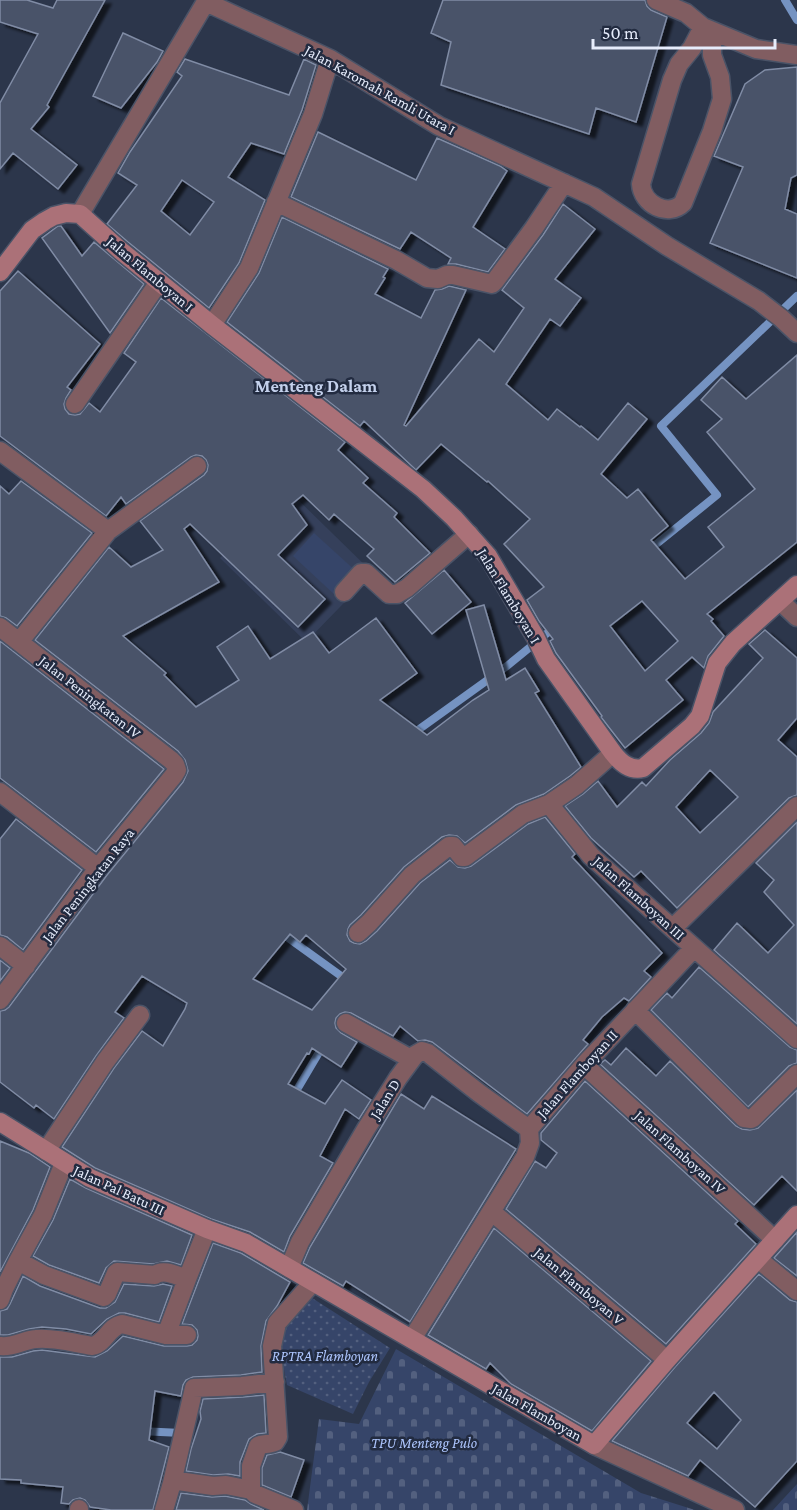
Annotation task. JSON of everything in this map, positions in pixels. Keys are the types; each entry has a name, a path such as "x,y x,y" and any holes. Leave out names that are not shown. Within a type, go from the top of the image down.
{"street":[{"path":"656,0 686,13 708,29 756,49 797,55"},
{"name":"Jalan Karomah Ramli Utara I","path":"80,214 206,3 211,3 330,59 439,126 594,197 667,246 759,301 792,325"},
{"path":"708,29 712,55 720,77 722,99 712,131 683,203 675,209 662,208 651,204 641,191 641,184 672,80 679,64 708,29"},
{"path":"212,325 249,268 313,114 330,59"},
{"path":"276,202 396,260 427,278 438,279 453,275 492,284 564,183"},
{"path":"0,272 32,230 54,216 66,213 80,214"},
{"name":"Jalan Flamboyan I","path":"80,214 212,325 423,489 469,534 488,556 546,659 613,753 626,766 636,769 643,768 692,726 700,716 717,663 733,643 797,585"},
{"path":"75,404 159,282"},
{"path":"0,451 108,531"},
{"path":"19,642 108,531 197,466"},
{"path":"344,592 361,573 366,573 389,594 397,594 469,534"},
{"path":"780,601 797,617"},
{"name":"Jalan Peningkatan IV","path":"0,627 171,760 177,770"},
{"path":"358,933 412,875 449,846 453,846 462,857 465,857 523,814 549,804 577,785 613,753"},
{"name":"Jalan Peningkatan Raya","path":"0,1000 98,868 177,770"},
{"path":"0,792 98,868"},
{"name":"Jalan Flamboyan III","path":"549,804 591,856 797,1039"},
{"path":"673,928 793,816"},
{"path":"0,946 26,966"},
{"name":"Jalan Flamboyan II","path":"412,1339 525,1157 530,1143 529,1129 584,1065 694,948"},
{"path":"635,1011 744,1118 753,1118 797,1074"},
{"path":"46,1151 105,1062 140,1015"},
{"path":"346,1023 411,1059 418,1052 428,1053 529,1129"},
{"name":"Jalan D","path":"289,1268 300,1242 411,1059"},
{"name":"Jalan Flamboyan IV","path":"584,1065 775,1240"},
{"name":"Jalan Pal Batu III","path":"0,1122 90,1178 214,1232 246,1243"},
{"path":"0,1300 43,1215 64,1163"},
{"name":"Jalan Flamboyan V","path":"492,1212 667,1360"},
{"name":"Jalan Flamboyan","path":"246,1243 594,1445 797,1215"},
{"path":"166,1335 188,1279 214,1232"},
{"path":"758,1259 797,1291"},
{"path":"18,1261 44,1275 104,1297 117,1272 155,1275 164,1272 188,1279"},
{"path":"251,1490 251,1466 258,1446 275,1442 278,1437 272,1346 278,1323 313,1282"},
{"path":"0,1346 8,1347 39,1338 92,1346 100,1344 117,1324 166,1335 187,1335"},
{"path":"164,1510 194,1388 275,1382"},
{"path":"594,1445 735,1510"},
{"path":"172,1483 178,1481 213,1486 226,1485 251,1490 255,1494 294,1510"}],"shaded area":[{"path":"287,489 373,573 306,642 220,558"}],"green space":[{"path":"314,533 358,573 336,596 293,556"},
{"name":"RPTRA Flamboyan","path":"309,1296 390,1348 353,1414 287,1385 278,1337"},
{"name":"TPU Menteng Pulo","path":"396,1349 641,1493 695,1510 307,1510 319,1419 359,1424"},
{"path":"797,1484 797,1510 773,1510"}],"building":[{"path":"0,0 27,0 53,8 57,0 105,0 47,105 49,107 31,129 77,165 58,189 13,153 0,169 0,103 38,34 0,22"},
{"path":"443,0 645,0 651,10 667,17 636,122 596,108 589,134 441,85 451,42 431,33"},
{"path":"123,33 163,51 121,108 93,96"},
{"path":"185,59 289,95 304,59 316,65 302,110 284,154 251,143 228,177 265,200 239,263 209,308 107,224 137,185 118,173 182,76 177,72","holes":["182,180 214,202 190,235 161,211"]},
{"path":"797,67 797,175 791,178 785,209 797,214 797,278 710,243 743,167 714,156 745,84 765,70"},
{"path":"318,132 416,180 437,138 500,166 507,171 473,227 505,249 488,272 448,264 451,258 411,232 400,249 291,197"},
{"path":"563,204 595,229 555,279 581,298 560,326 550,319 506,384 548,420 557,409 598,440 628,403 647,419 601,474 627,498 638,489 668,526 651,540 685,579 724,547 708,527 755,489 707,432 722,419 701,400 722,377 746,399 797,355 797,542 707,614 724,636 708,656 704,668 692,657 666,680 683,700 625,748 556,653 550,641 553,639 527,600 544,587 504,544 530,519 488,481 441,444 416,470 364,421 360,426 227,322 259,273 282,217 388,269 375,294 421,318 435,290 449,286 466,290 404,425 406,426 479,339 494,352 524,308 502,290","holes":["642,601 678,641 645,671 610,626"]},
{"path":"61,226 82,256 94,242 144,284 110,333 42,238"},
{"path":"18,271 100,344 67,387 71,390 64,404 65,409 69,414 75,415 80,414 89,403 100,412 136,362 124,353 161,298 345,442 338,450 368,478 363,483 397,513 394,517 430,553 395,582 367,556 374,549 334,514 329,520 303,495 292,504 307,525 278,555 325,599 298,627 190,524 184,529 219,582 123,636 166,673 164,675 196,707 239,680 217,647 248,626 270,659 313,632 329,653 376,618 417,673 380,700 427,735 489,690 466,610 484,605 506,680 525,668 539,691 535,693 581,767 544,794 516,805 465,843 457,836 442,837 404,867 350,925 347,935 350,941 360,944 366,941 420,883 450,860 458,867 471,866 528,824 545,817 575,854 572,857 662,953 644,971 651,977 629,1001 624,998 602,1017 583,1040 588,1044 527,1114 432,1042 418,1041 400,1026 393,1036 351,1013 340,1014 336,1018 336,1028 357,1042 341,1067 312,1048 288,1084 325,1104 342,1080 371,1100 359,1119 345,1109 320,1156 333,1163 290,1236 284,1252 250,1232 211,1219 95,1168 62,1147 114,1068 142,1031 163,1046 185,1009 187,1003 142,976 115,1012 124,1018 54,1119 36,1105 34,1108 0,1082 0,1011 9,1007 107,875 183,782 188,771 185,760 178,751 35,640 109,547 131,567 163,550 140,521 204,475 208,465 202,456 191,457 126,504 121,497 106,516 0,436 0,291","holes":["290,934 300,942 306,935 346,969 312,1010 253,979"]},
{"path":"21,481 92,533 17,626 0,616 0,486 9,494"},
{"path":"444,570 471,602 432,634 405,603"},
{"path":"765,630 797,658 797,718 778,740 797,757 797,795 789,798 677,908 641,871 634,877 591,838 565,806 598,781 617,807 642,782 646,786 670,760 701,733 709,723 713,712 763,658 749,644","holes":["710,770 738,797 700,833 676,807"]},
{"path":"0,641 164,769 96,852 0,778"},
{"path":"16,819 82,870 23,950 7,937 0,935 0,839"},
{"path":"797,822 797,1024 714,950 737,923 768,953 794,925 764,892 774,880 756,863"},
{"path":"0,960 10,968 0,981"},
{"path":"699,967 790,1047 797,1050 797,1063 789,1066 748,1107 651,1010 667,993 672,998"},
{"path":"626,1048 656,1076 670,1061 736,1126 742,1129 758,1128 797,1090 797,1191 782,1176 754,1205 600,1064 605,1060 611,1065"},
{"path":"585,1081 738,1221 735,1224 756,1244 666,1344 506,1209 535,1161 546,1168 557,1153 541,1140 541,1133"},
{"path":"401,1094 424,1109 432,1096 516,1149 410,1322 346,1281 343,1286 303,1263 310,1247"},
{"path":"0,1141 29,1153 50,1167 33,1210 0,1272"},
{"path":"70,1179 192,1235 181,1265 167,1261 153,1264 114,1261 106,1268 99,1283 49,1265 33,1256 53,1220"},
{"path":"494,1228 651,1361 592,1431 511,1384 490,1363 486,1369 428,1335"},
{"path":"797,1232 797,1276 774,1258"},
{"path":"213,1243 241,1253 290,1282 266,1321 261,1346 262,1372 193,1377 186,1380 181,1396 155,1391 149,1440 169,1447 153,1510 111,1510 90,1507 85,1500 80,1498 69,1504 61,1503 63,1487 0,1479 0,1357 12,1357 42,1350 95,1357 107,1351 123,1336 164,1346 192,1345 197,1340 197,1330 192,1325 182,1324"},
{"path":"759,1274 790,1300 797,1302 797,1461 755,1507 700,1460 688,1476 612,1441","holes":["714,1392 741,1420 717,1449 687,1423"]},
{"path":"23,1276 40,1286 100,1308 106,1308 115,1302 124,1284 172,1286 159,1322 119,1313 107,1319 91,1334 42,1327 0,1335 0,1311 7,1309"},
{"path":"264,1395 266,1433 257,1434 249,1439 240,1462 240,1476 186,1471 201,1419 203,1399"},
{"path":"280,1452 304,1460 291,1497 262,1485 262,1468 267,1455"},
{"path":"181,1493 212,1497 225,1496 245,1500 264,1510 176,1510"}],"waterway":[{"path":"785,0 797,20"},
{"path":"649,550 717,495 661,426 797,296"},
{"path":"413,735 507,666 556,626"},
{"path":"280,932 348,981"},
{"path":"331,1031 346,1005"},
{"path":"292,1098 324,1044"},
{"path":"140,1431 181,1433"}],"district":[{"name":"Menteng Dalam","path":"316,386"}]}
